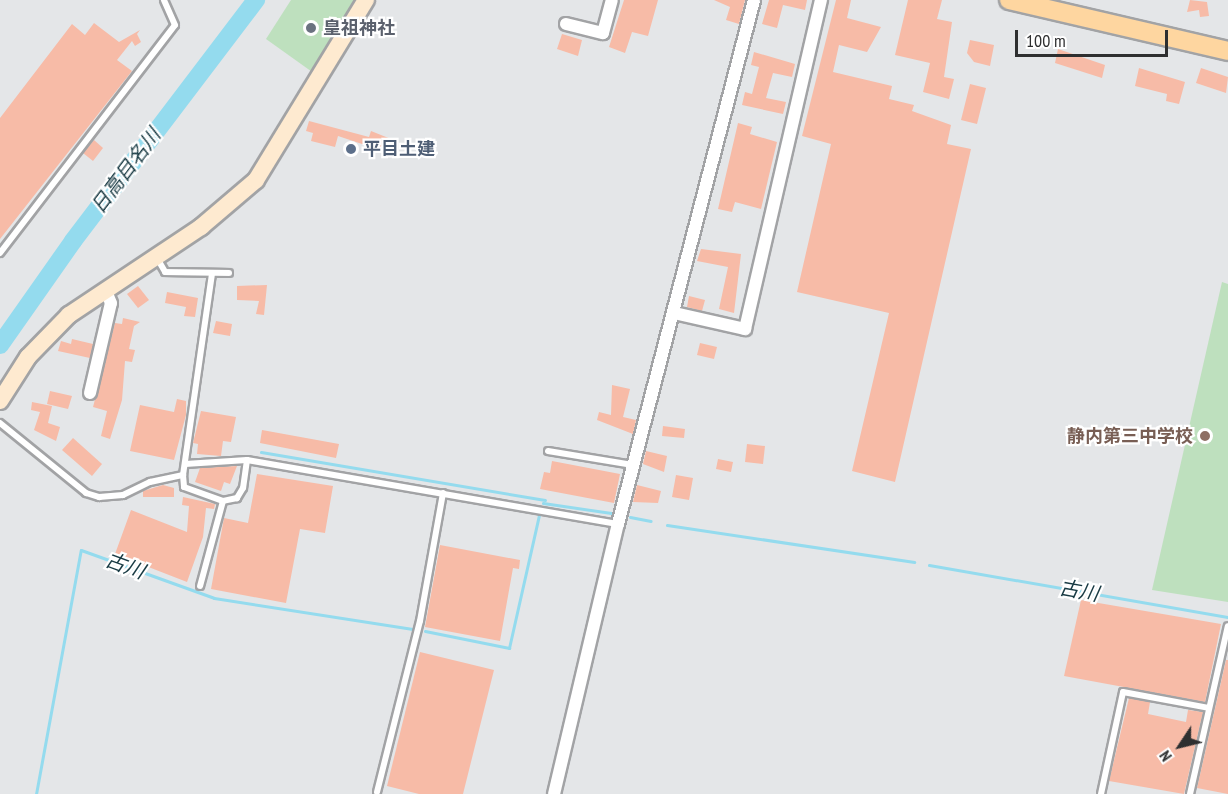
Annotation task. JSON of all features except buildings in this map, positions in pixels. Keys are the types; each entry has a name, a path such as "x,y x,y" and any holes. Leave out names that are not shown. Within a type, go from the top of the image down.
{"main road":[{"path":"1009,0 1228,51"}],"street":[{"path":"0,401 50,333 106,291 230,206 256,180 366,0"},
{"path":"566,24 603,33 612,0"},
{"path":"554,794 618,524 754,0"},
{"path":"674,313 745,329 821,0"},
{"path":"90,393 111,303 106,291"}],"lane":[{"path":"0,253 175,26 164,0"},
{"path":"156,257 165,272 229,273"},
{"path":"212,274 183,475 184,487 223,501 237,498 243,488 248,460"},
{"path":"0,423 86,493 99,497 123,495 150,482 183,475"},
{"path":"548,451 633,465"},
{"path":"185,464 248,460 618,524"},
{"path":"377,792 420,621 443,493"},
{"path":"200,586 223,501"},
{"path":"1190,794 1228,626"},
{"path":"1101,794 1123,692 1209,708"}],"green space":[{"path":"291,0 362,0 315,74 266,39"},
{"name":"静内第三中学校","path":"1222,282 1228,284 1228,602 1152,590"}],"waterway":[{"name":"日高目名川","path":"0,345 73,241 256,0"},
{"path":"261,452 545,500"},
{"name":"古川","path":"543,503 611,513"},
{"name":"古川","path":"425,631 509,648 539,515"},
{"name":"古川","path":"630,517 651,521"},
{"name":"古川","path":"667,525 914,562"},
{"name":"古川","path":"36,794 81,550 214,598 413,629"},
{"name":"古川","path":"929,565 1228,617"}],"place":[{"name":"皇祖神社","path":"311,28"},
{"name":"平目土建","path":"351,149"},
{"name":"静内第三中学校","path":"1205,436"}]}
